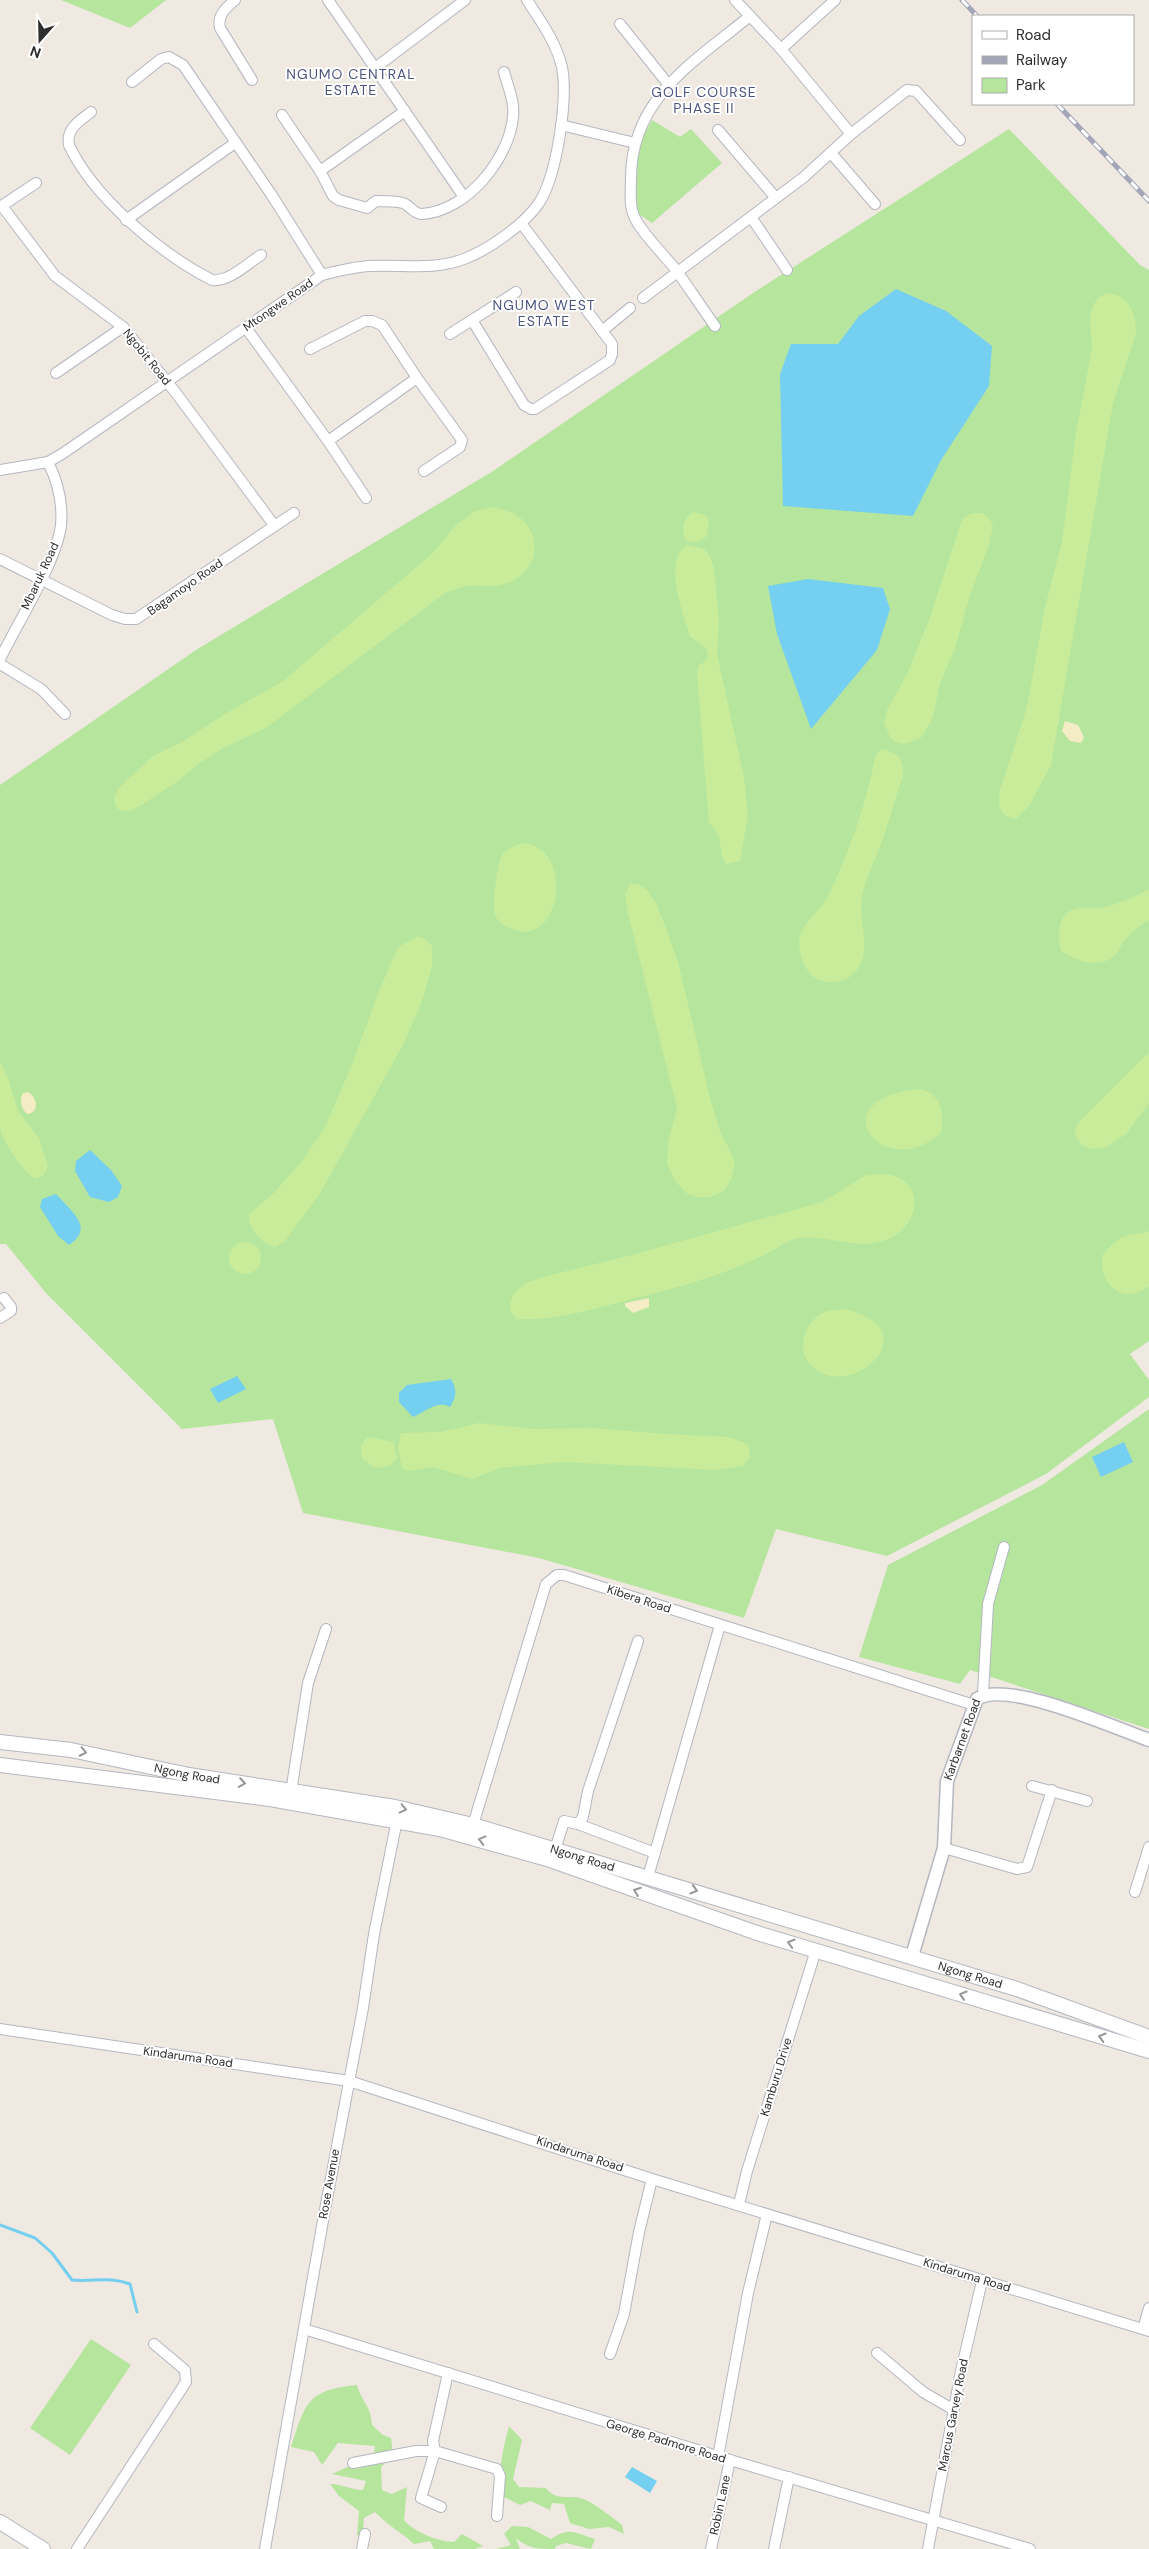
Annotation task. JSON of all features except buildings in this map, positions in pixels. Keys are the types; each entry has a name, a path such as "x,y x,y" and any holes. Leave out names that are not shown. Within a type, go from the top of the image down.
{"main road":[{"name":"Ngong Road","path":"0,1742 71,1750 189,1775 395,1808 473,1825 912,1956 1017,1989 1149,2037"},
{"path":"50,1748 62,1760 60,1769 54,1772"},
{"name":"Ngong Road","path":"0,1765 270,1799 397,1820 547,1859 757,1932 1149,2051"},
{"path":"757,1932 751,1928 751,1917 758,1912 766,1912"},
{"path":"1009,2009 1016,2009 1022,2004 1017,1989"},
{"path":"0,2522 44,2549"}],"street":[{"path":"235,0 220,15 218,21 220,28 252,80"},
{"path":"328,0 464,197"},
{"path":"375,68 465,0"},
{"name":"Mtongwe Road","path":"0,470 48,462 100,429 322,275 370,266 430,267 450,263 480,251 521,223 535,209 544,192 561,125 564,97 561,66 556,49 526,0"},
{"path":"735,0 782,49 851,134"},
{"path":"782,49 835,0"},
{"path":"715,326 634,216 631,173 635,143 647,112 668,84 750,16"},
{"path":"620,24 668,84"},
{"path":"132,82 161,59 169,57 183,65 282,211 322,275"},
{"path":"282,115 320,171 333,196 339,200 367,208 376,201 405,204 417,213 422,214 455,203 464,197 487,173 508,141 513,116 513,104 504,72"},
{"path":"643,298 676,271 776,198 851,134 910,89 916,91 960,140"},
{"path":"320,171 405,111"},
{"path":"90,112 71,130 69,145 102,193 126,220 212,280 220,281 261,255"},
{"path":"561,125 635,143"},
{"path":"718,130 776,198"},
{"path":"126,220 235,143"},
{"path":"831,153 875,204"},
{"path":"1,207 36,183"},
{"name":"Ngobit Road","path":"1,207 54,276 123,327 176,393 274,525"},
{"path":"751,217 787,270"},
{"path":"472,320 524,404 531,409 610,360 612,344 521,223"},
{"path":"450,334 516,292"},
{"path":"602,331 630,308"},
{"path":"310,349 365,321 378,322 382,325 417,378 462,440 460,448 424,471"},
{"path":"56,373 123,327"},
{"path":"246,328 328,441 366,498"},
{"path":"328,441 417,378"},
{"name":"Mbaruk Road","path":"0,658 41,580 61,526 58,484 48,462"},
{"name":"Bagamoyo Road","path":"0,559 112,615 125,619 136,619 294,513"},
{"path":"0,664 41,689 65,714"},
{"path":"0,1318 10,1311 11,1307 4,1298"},
{"path":"983,1694 988,1604 1004,1547"},
{"name":"Kibera Road","path":"473,1825 546,1584 552,1578 564,1575 974,1705"},
{"path":"648,1877 720,1625"},
{"path":"291,1792 308,1683 326,1629"},
{"path":"578,1824 583,1817 588,1791 638,1641"},
{"name":"Karbarnet Road","path":"912,1956 944,1848 947,1781 974,1705 983,1694 1000,1693 1028,1697 1149,1740"},
{"path":"1032,1786 1087,1800"},
{"path":"944,1848 1017,1869 1027,1867 1052,1790"},
{"name":"Rose Avenue","path":"265,2549 374,1934 397,1820"},
{"path":"555,1850 564,1821 578,1824 655,1853"},
{"path":"1135,1892 1149,1847"},
{"name":"Kamburu Drive","path":"739,2204 747,2171 816,1950"},
{"name":"Kindaruma Road","path":"0,2029 349,2081 652,2179 739,2204 982,2281 1146,2330"},
{"path":"610,2354 624,2314 639,2232 652,2179"},
{"path":"718,2457 748,2293 766,2214"},
{"name":"Marcus Garvey Road","path":"928,2549 954,2410 982,2281"},
{"path":"1146,2330 1149,2308"},
{"name":"George Padmore Road","path":"304,2328 718,2457 933,2522 1030,2549"},
{"path":"77,2549 186,2382 188,2375 185,2370 154,2344"},
{"path":"877,2353 923,2392 954,2410"},
{"path":"441,2507 421,2498 435,2451 433,2441 448,2373"},
{"path":"353,2463 416,2451 435,2451 497,2469 500,2476 497,2516"},
{"name":"Robin Lane","path":"711,2549 718,2538 730,2460"},
{"path":"774,2549 789,2477"},
{"path":"362,2549 365,2534"}],"green space":[{"path":"61,0 166,0 130,28"},
{"name":"GOLF COURSE PHASE II","path":"652,120 680,137 691,129 722,163 652,223 633,210 633,154"},
{"path":"1009,129 1140,265 1149,270 1149,1341 1130,1354 1149,1380 1149,1397 1046,1474 887,1556 776,1529 744,1618 539,1558 303,1513 273,1419 182,1429 46,1293 6,1244 0,1244 0,785 196,650 493,471 756,291"},
{"path":"1107,293 1121,297 1130,306 1135,319 1136,333 1113,403 1051,765 1029,806 1016,819 1010,818 1000,809 1000,790 1027,707 1045,607 1062,542 1076,433 1092,348 1090,319 1093,306 1098,298"},
{"path":"493,507 516,515 525,523 532,534 534,553 531,562 521,576 504,584 467,586 445,593 266,728 223,748 140,806 128,811 119,810 115,805 114,797 119,788 153,756 182,742 225,714 283,681 434,552 456,525 475,511"},
{"path":"693,512 706,515 709,521 706,537 694,542 686,540 683,532 685,521"},
{"path":"972,513 982,513 989,518 993,525 989,545 969,598 955,649 940,683 933,717 922,737 905,744 895,742 890,737 884,722 887,710 907,674 929,620 962,520"},
{"path":"686,545 704,549 710,556 714,568 719,621 717,654 744,777 748,816 740,861 726,864 722,856 719,836 709,822 697,675 698,666 706,661 708,653 704,646 690,637 675,576 679,554"},
{"path":"885,749 899,756 903,767 903,775 883,838 863,890 861,905 864,951 862,959 854,974 847,978 831,982 823,981 810,973 805,966 799,941 801,933 825,901 836,880 862,811 875,757 880,750"},
{"path":"525,843 541,850 551,862 556,879 556,896 551,912 542,925 529,931 504,926 496,918 494,911 496,885 502,855 510,848"},
{"path":"630,884 638,884 647,890 656,903 666,928 679,965 710,1098 720,1131 733,1157 735,1165 731,1180 723,1192 710,1197 696,1197 686,1193 676,1182 667,1164 668,1143 677,1108 628,913 625,896"},
{"path":"1149,889 1149,920 1128,937 1113,957 1107,961 1093,963 1079,960 1061,951 1059,931 1060,924 1066,914 1079,908 1102,908"},
{"path":"418,936 432,946 432,967 422,1001 403,1045 319,1195 285,1241 275,1247 270,1245 256,1234 250,1224 249,1214 275,1192 302,1161 325,1127 351,1067 379,991 398,947"},
{"path":"1149,1052 1149,1103 1126,1134 1104,1148 1093,1149 1082,1146 1074,1132 1078,1123"},
{"path":"0,1061 9,1081 18,1111 39,1138 48,1166 43,1176 35,1179 14,1156 0,1128"},
{"path":"919,1089 933,1095 940,1105 942,1118 941,1133 919,1146 899,1149 882,1144 870,1134 866,1121 871,1108 888,1096"},
{"path":"885,1174 899,1178 908,1184 913,1193 915,1203 913,1214 907,1224 888,1239 864,1244 803,1238 789,1241 756,1259 712,1276 592,1310 532,1319 517,1319 511,1312 510,1302 515,1292 524,1284 546,1276 624,1257 823,1202 866,1175"},
{"path":"1149,1231 1149,1286 1139,1292 1130,1294 1115,1290 1105,1276 1102,1267 1102,1256 1120,1239"},
{"path":"245,1242 251,1243 256,1247 260,1252 260,1264 256,1269 251,1273 245,1274 239,1273 234,1269 230,1264 229,1258 230,1252 234,1247 239,1243"},
{"path":"844,1309 871,1319 883,1333 883,1348 874,1361 858,1372 840,1376 822,1373 807,1360 804,1354 803,1347 806,1333 813,1320 819,1315 827,1311"},
{"path":"1149,1409 1149,1729 970,1670 960,1684 859,1657 888,1565 1042,1485"},
{"path":"479,1423 533,1429 594,1428 728,1437 748,1444 750,1457 743,1466 716,1470 564,1462 500,1468 472,1479 433,1467 408,1471 402,1468 398,1447 401,1433 441,1432"},
{"path":"368,1437 394,1442 397,1459 390,1466 376,1468 362,1459 361,1446"},
{"path":"91,2339 131,2365 70,2455 30,2428"},
{"path":"357,2385 370,2413 372,2425 383,2435 391,2438 391,2455 388,2461 381,2467 382,2490 392,2494 407,2487 404,2520 420,2532 434,2538 454,2542 462,2534 483,2546 475,2549 434,2549 430,2541 414,2544 375,2512 364,2518 363,2533 357,2536 359,2511 339,2496 330,2484 363,2490 366,2481 332,2474 374,2455 375,2446 338,2443 322,2465 314,2452 291,2447 300,2419 311,2401 327,2391"},
{"path":"509,2426 522,2440 513,2479 519,2487 546,2488 550,2493 559,2497 575,2497 586,2500 622,2525 624,2534 609,2527 589,2529 570,2523 564,2504 552,2503 550,2510 531,2501 520,2505 500,2495 501,2460"},
{"path":"512,2526 528,2527 551,2539 563,2533 572,2532 595,2539 591,2549 566,2543 556,2546 555,2549 539,2548 525,2544 516,2538 520,2549 496,2549 511,2545 504,2534"}],"sand":[{"path":"1065,721 1078,725 1084,737 1081,743 1070,741 1062,731"},
{"path":"28,1092 33,1097 36,1105 32,1113 27,1114 21,1102 23,1093"},
{"path":"649,1298 649,1307 633,1313 625,1306 625,1303"}],"water":[{"path":"896,289 946,311 992,346 989,386 941,460 913,516 783,506 780,374 791,344 838,344 859,316"},
{"path":"808,579 883,588 890,609 877,650 811,729 777,634 768,586"},
{"path":"90,1150 111,1170 122,1186 118,1197 109,1202 90,1197 75,1171 76,1161"},
{"path":"56,1194 78,1219 80,1226 77,1239 69,1245 58,1236 40,1207 42,1199"},
{"path":"237,1376 246,1389 218,1403 210,1389"},
{"path":"451,1379 455,1393 450,1407 445,1405 436,1406 413,1417 399,1402 399,1393 407,1385"},
{"path":"1124,1442 1133,1462 1101,1477 1092,1457"},
{"path":"632,2467 657,2481 650,2493 625,2477"}],"waterway":[{"path":"0,2225 35,2238 52,2253 72,2280 115,2280 130,2284 137,2312"}],"railway":[{"path":"962,0 976,15"},
{"path":"1058,105 1149,201"}],"district":[{"name":"NGUMO CENTRAL ESTATE","path":"351,82"},
{"name":"GOLF COURSE PHASE II","path":"704,100"},
{"name":"NGUMO WEST ESTATE","path":"544,314"}]}
